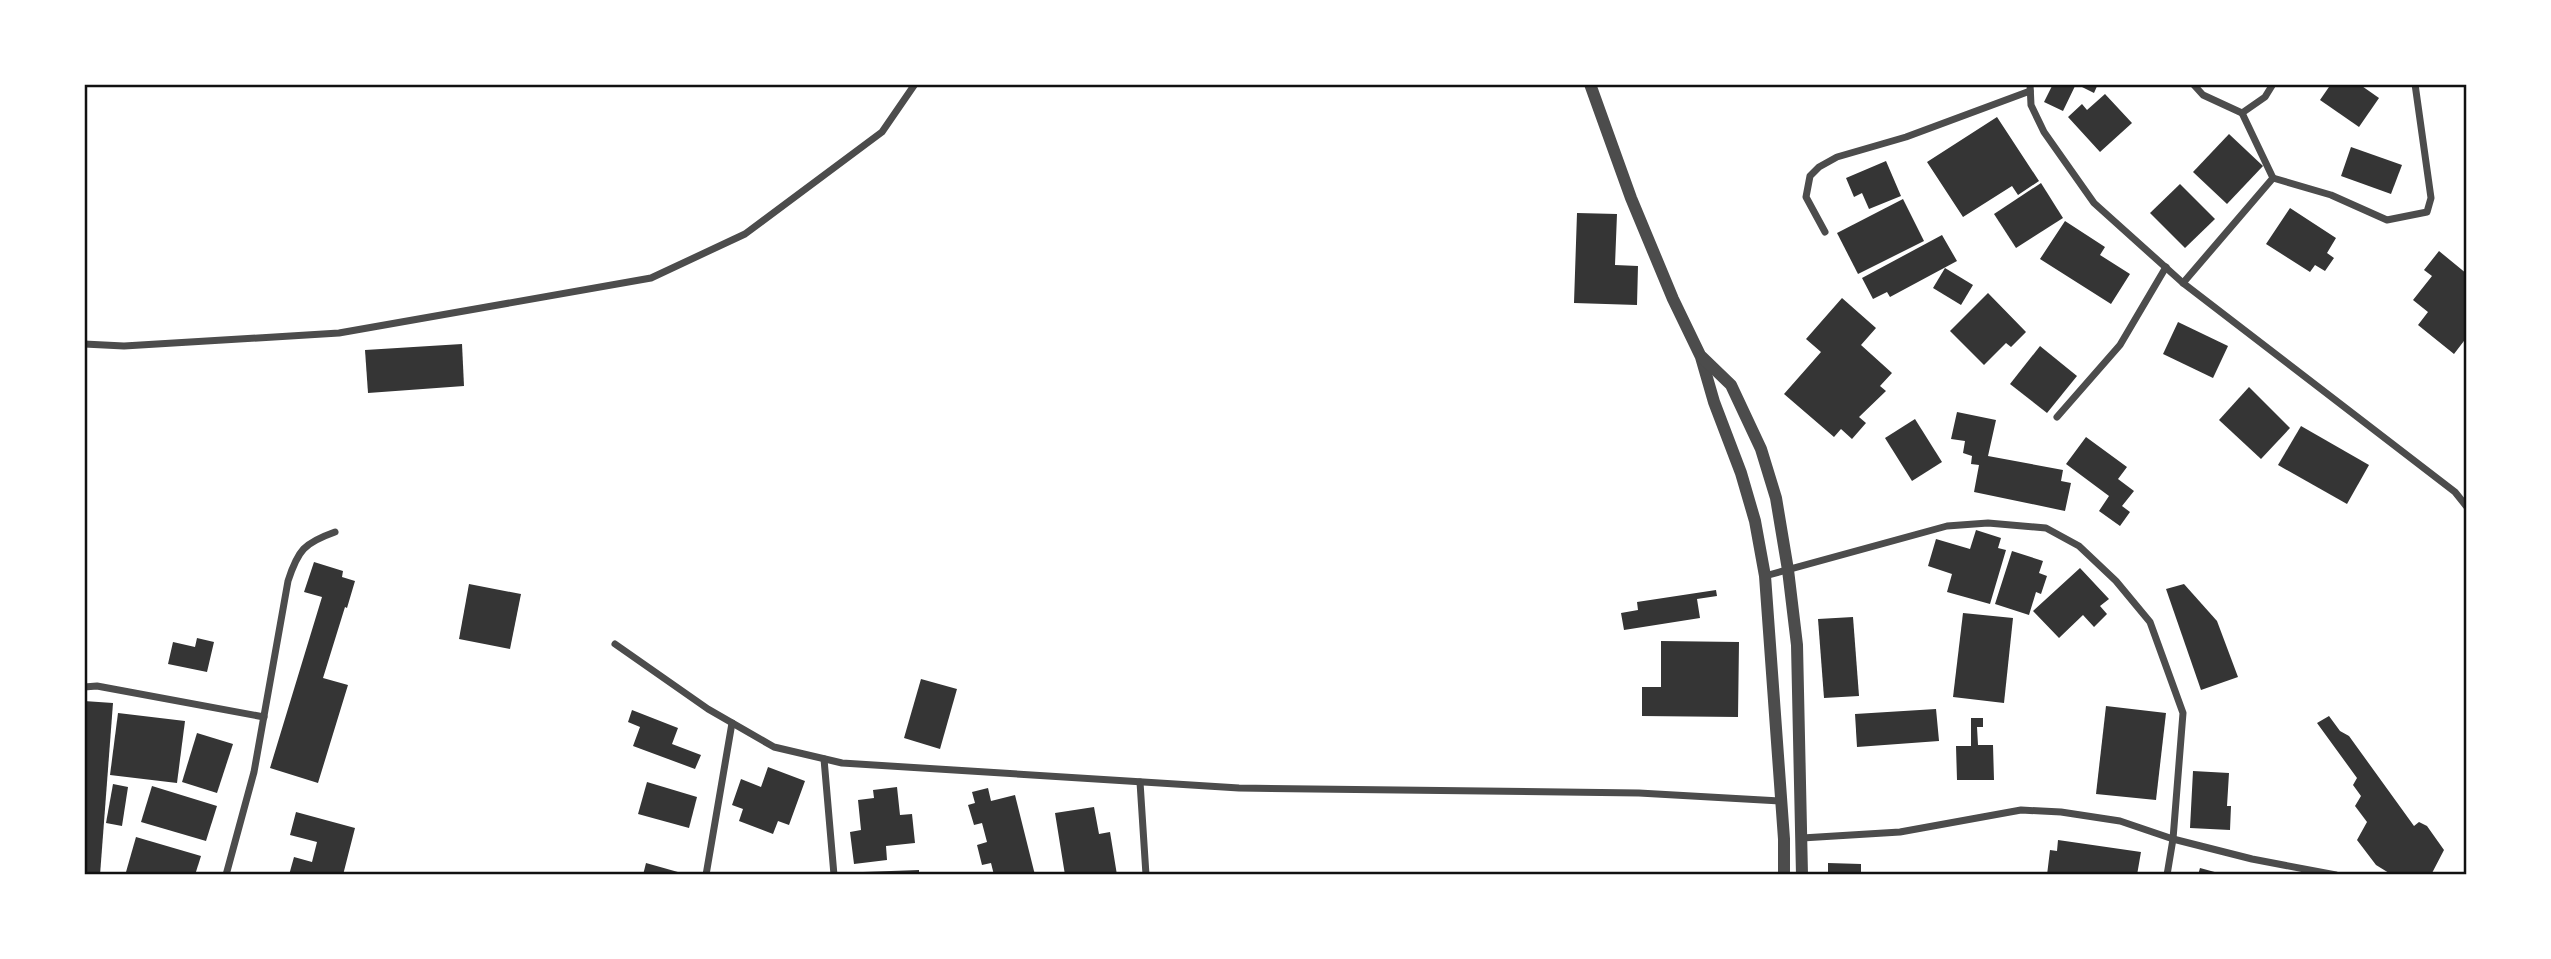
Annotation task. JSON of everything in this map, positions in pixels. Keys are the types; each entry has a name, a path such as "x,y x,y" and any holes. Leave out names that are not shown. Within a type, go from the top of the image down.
{"street":[{"path":"84,344 124,346 339,333 651,278 746,234 881,132 915,84"},
{"path":"1590,84 1631,198 1673,299 1702,357 1713,402 1741,473 1755,521 1765,576 1784,875"},
{"path":"2193,84 2203,95 2242,113 2273,178 2331,195 2387,220 2427,212 2431,198 2414,84"},
{"path":"2242,113 2265,97 2273,84"},
{"path":"1825,233 1806,197 1810,176 1819,167 1837,157 1906,136 2030,88 2031,105 2044,132 2094,204 2183,283 2455,492 2467,507"},
{"path":"2183,283 2273,178"},
{"path":"2057,417 2120,345 2166,267"},
{"path":"1702,357 1731,385 1761,450 1776,498 1797,645 1802,875"},
{"path":"1765,576 1947,526 1988,523 2046,528 2079,546 2116,581 2150,622 2183,713 2174,839 2167,875"},
{"path":"226,875 254,772 288,580 296,556 311,541 335,532"},
{"path":"615,644 708,709 774,747 842,763 1239,788 1639,793 1781,801"},
{"path":"84,687 97,686 264,717"},
{"path":"706,875 732,723"},
{"path":"824,759 834,875"},
{"path":"1140,782 1146,875"},
{"path":"1802,838 1900,832 2021,810 2061,812 2120,821 2174,839 2252,859 2336,875"}],"building":[{"path":"2053,84 2076,84 2063,111 2044,102"},
{"path":"2076,84 2098,84 2094,93"},
{"path":"2331,84 2359,84 2379,98 2359,127 2320,100"},
{"path":"2105,94 2132,123 2100,152 2068,117 2082,104 2087,110"},
{"path":"1997,117 2039,181 2018,195 2012,186 1963,217 1927,162"},
{"path":"2229,134 2263,166 2227,204 2193,172"},
{"path":"2351,147 2402,165 2391,194 2341,176"},
{"path":"1886,161 1901,196 1869,209 1862,193 1854,197 1846,178"},
{"path":"2041,183 2063,218 2016,248 1994,214"},
{"path":"2180,184 2215,219 2185,248 2150,213"},
{"path":"1903,199 1924,241 1858,274 1837,233"},
{"path":"2290,208 2336,238 2327,253 2334,258 2325,271 2315,265 2310,272 2266,244"},
{"path":"1577,213 1617,214 1615,265 1638,266 1637,305 1574,303"},
{"path":"2065,221 2105,247 2100,255 2130,274 2111,304 2040,259"},
{"path":"1942,235 1957,261 1890,297 1887,292 1873,299 1862,278"},
{"path":"2439,251 2467,274 2467,337 2454,354 2418,325 2428,312 2413,300 2432,276 2424,270"},
{"path":"1945,268 1973,285 1961,305 1933,288"},
{"path":"1988,293 2026,332 2011,347 2006,343 1984,365 1950,331"},
{"path":"1842,298 1876,328 1861,345 1892,373 1880,386 1886,391 1859,417 1866,423 1852,439 1841,429 1834,437 1784,394 1821,352 1806,339"},
{"path":"2178,322 2228,346 2213,378 2163,354"},
{"path":"462,344 464,386 368,393 365,350"},
{"path":"2040,346 2077,376 2047,413 2010,384"},
{"path":"2249,387 2290,428 2261,459 2219,420"},
{"path":"1957,412 1996,420 1988,456 2063,470 2061,481 2071,483 2065,511 1974,492 1979,465 1971,464 1972,456 1963,453 1965,441 1951,439"},
{"path":"1915,419 1942,462 1912,481 1885,438"},
{"path":"2301,426 2369,465 2347,504 2278,465"},
{"path":"2086,437 2127,467 2118,479 2134,491 2122,506 2130,512 2120,526 2099,511 2109,496 2066,464"},
{"path":"1976,530 2001,538 1998,548 2006,550 1990,604 1947,592 1952,574 1928,566 1936,539 1970,549"},
{"path":"2012,551 2043,561 2039,573 2047,576 2041,594 2036,592 2029,615 1995,604"},
{"path":"314,562 343,571 342,577 355,581 323,678 348,685 318,783 270,768 322,597 304,592"},
{"path":"2080,568 2109,599 2100,606 2107,614 2094,627 2083,615 2059,638 2033,611"},
{"path":"469,584 521,594 510,649 459,639"},
{"path":"2184,584 2217,621 2238,677 2201,690 2166,589"},
{"path":"1716,590 1717,596 1697,599 1700,618 1624,630 1621,613 1638,610 1637,602"},
{"path":"1963,613 2013,618 2004,703 1953,697"},
{"path":"1853,617 1859,696 1824,698 1818,619"},
{"path":"197,638 214,642 207,672 168,664 173,642 195,647"},
{"path":"1661,641 1739,642 1738,717 1642,716 1642,687 1661,687"},
{"path":"921,679 957,689 940,749 904,738"},
{"path":"84,701 113,703 100,875 84,875"},
{"path":"2106,706 2166,713 2156,800 2096,794"},
{"path":"1936,709 1939,741 1857,747 1855,714"},
{"path":"632,710 678,728 672,744 701,755 695,769 633,746 640,727 628,722"},
{"path":"118,713 185,721 177,783 110,775"},
{"path":"2329,716 2340,731 2349,736 2414,826 2419,822 2427,826 2444,850 2431,875 2389,873 2376,865 2357,840 2367,822 2355,806 2361,796 2353,785 2357,778 2317,723"},
{"path":"1971,718 1983,718 1983,727 1977,727 1978,745 1993,745 1994,780 1957,780 1956,746 1971,746"},
{"path":"197,733 233,744 217,793 182,782"},
{"path":"768,767 805,781 789,825 778,821 773,834 739,821 743,809 732,805 741,779 761,787"},
{"path":"2193,771 2229,773 2227,806 2231,806 2230,830 2190,828"},
{"path":"647,782 697,797 689,828 638,814"},
{"path":"113,784 128,787 122,826 106,823"},
{"path":"152,786 217,806 206,841 141,822"},
{"path":"897,787 900,815 912,814 915,843 886,846 887,860 854,864 850,832 861,830 858,800 874,798 873,790"},
{"path":"988,788 991,801 1015,795 1035,875 994,875 991,863 982,865 977,845 987,842 982,823 974,825 968,805 975,803 972,792"},
{"path":"1094,807 1099,834 1110,832 1117,875 1065,875 1055,813"},
{"path":"296,812 355,828 343,875 289,875 294,857 312,862 317,842 290,835"},
{"path":"136,837 201,856 195,875 135,875 126,872"},
{"path":"2058,840 2141,852 2137,875 2047,875 2050,850 2057,851"},
{"path":"646,863 685,874 685,875 643,875"},
{"path":"1828,863 1861,864 1861,875 1828,875"},
{"path":"2200,868 2222,874 2222,875 2198,875"},
{"path":"919,870 919,875 863,875 863,872"}]}
